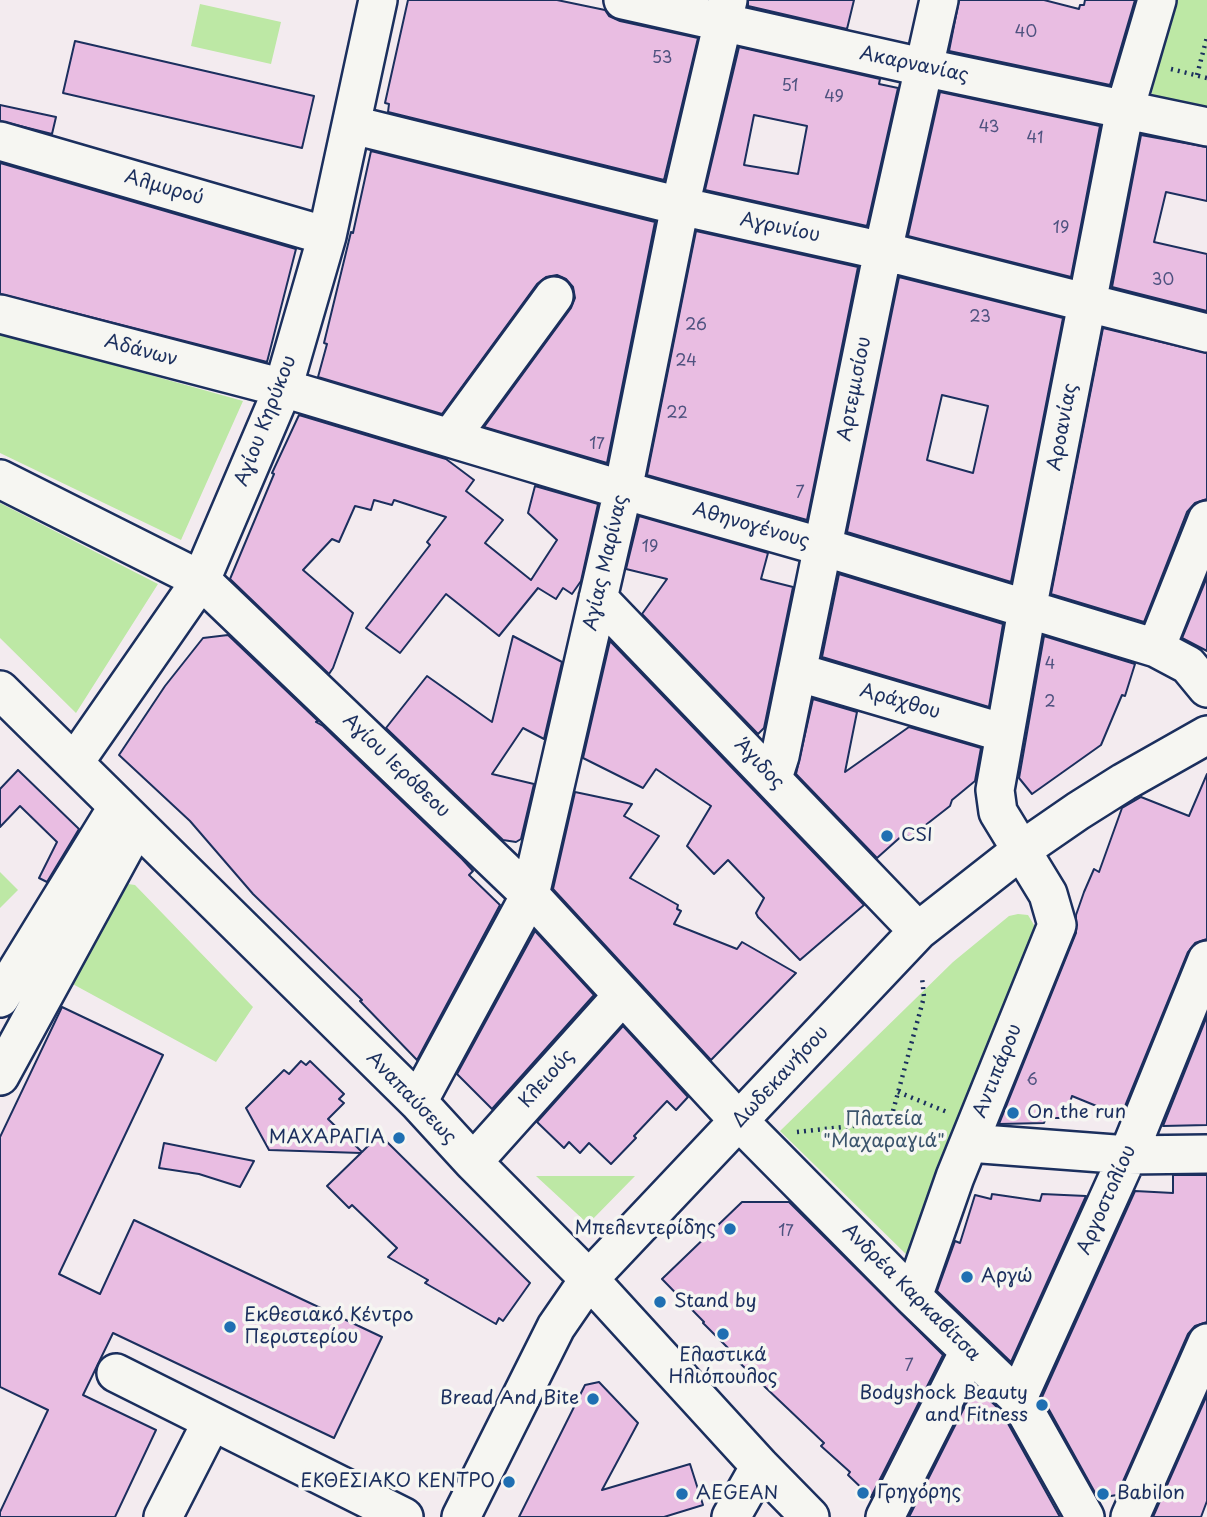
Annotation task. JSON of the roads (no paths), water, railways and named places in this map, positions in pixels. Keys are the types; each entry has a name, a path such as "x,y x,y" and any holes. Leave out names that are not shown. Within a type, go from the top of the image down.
{"street":[{"name":"Αγίου Κηρύκου","path":"74,763 201,580 283,388 327,236 378,0"},
{"name":"Ακαρνανίας","path":"622,0 725,11 922,67 1207,127"},
{"name":"Αρτεμισίου","path":"772,778 780,756 883,251 939,0"},
{"name":"Αροανίας","path":"1020,851 998,812 995,789 1004,733 1125,108 1157,0"},
{"name":"Αγίας Μαρίνας","path":"418,1102 530,895 623,489 680,206 725,11"},
{"name":"Αγρινίου","path":"353,125 680,206 883,251 1207,333"},
{"name":"Αλμυρού","path":"0,141 327,236"},
{"path":"450,438 554,296"},
{"name":"Αδάνων","path":"0,314 283,388"},
{"name":"Αθηνογένους","path":"283,388 1156,648 1188,665 1207,688"},
{"name":"Αγίου Ιερόθεου","path":"0,480 201,580 530,895 739,1121"},
{"path":"1156,648 1207,520"},
{"name":"Άγιδος","path":"598,597 918,931"},
{"name":"Αράχθου","path":"797,672 1004,733"},
{"name":"Αναπαύσεως","path":"0,690 418,1102 473,1162 589,1279 810,1517"},
{"name":"Δωδεκανήσου","path":"461,1517 556,1327 589,1279 918,931 1020,851 1124,782 1207,735"},
{"path":"0,998 127,815"},
{"path":"0,1076 127,815"},
{"name":"Αντιπάρου","path":"913,1297 973,1133 1057,925 1048,894 1020,851"},
{"name":"Αργοστολίου","path":"1018,1398 1128,1155 1207,960"},
{"name":"Κλειούς","path":"473,1162 622,996"},
{"name":"Ανδρέα Καρκαβίτσα","path":"739,1121 913,1297 1018,1398 1085,1517"},
{"path":"973,1133 1128,1155 1207,1154"},
{"path":"1130,1517 1207,1343"},
{"path":"885,1517 969,1351"},
{"path":"116,1373 212,1421 351,1505 404,1517"},
{"path":"163,1517 212,1421"},
{"path":"731,1517 760,1465"}],"place":[{"name":"CSI","path":"887,836"},
{"name":"On the run","path":"1013,1113"},
{"name":"ΜΑΧΑΡΑΓΙΑ","path":"399,1138"},
{"name":"Μπελεντερίδης","path":"730,1229"},
{"name":"Αργώ","path":"967,1277"},
{"name":"Stand by","path":"660,1302"},
{"name":"Εκθεσιακό Κέντρο Περιστερίου","path":"230,1327"},
{"name":"Ελαστικά Ηλιόπουλος","path":"723,1334"},
{"name":"Bread And Bite","path":"593,1399"},
{"name":"Bodyshock Beauty and Fitness","path":"1042,1405"},
{"name":"ΕΚΘΕΣΙΑΚΟ ΚΕΝΤΡΟ","path":"509,1482"},
{"name":"Γρηγόρης","path":"863,1493"},
{"name":"AEGEAN","path":"682,1494"},
{"name":"Babilon","path":"1103,1494"}],"park label":[{"name":"Πλατεία \"Μαχαραγιά\"","path":"884,1131"}]}
